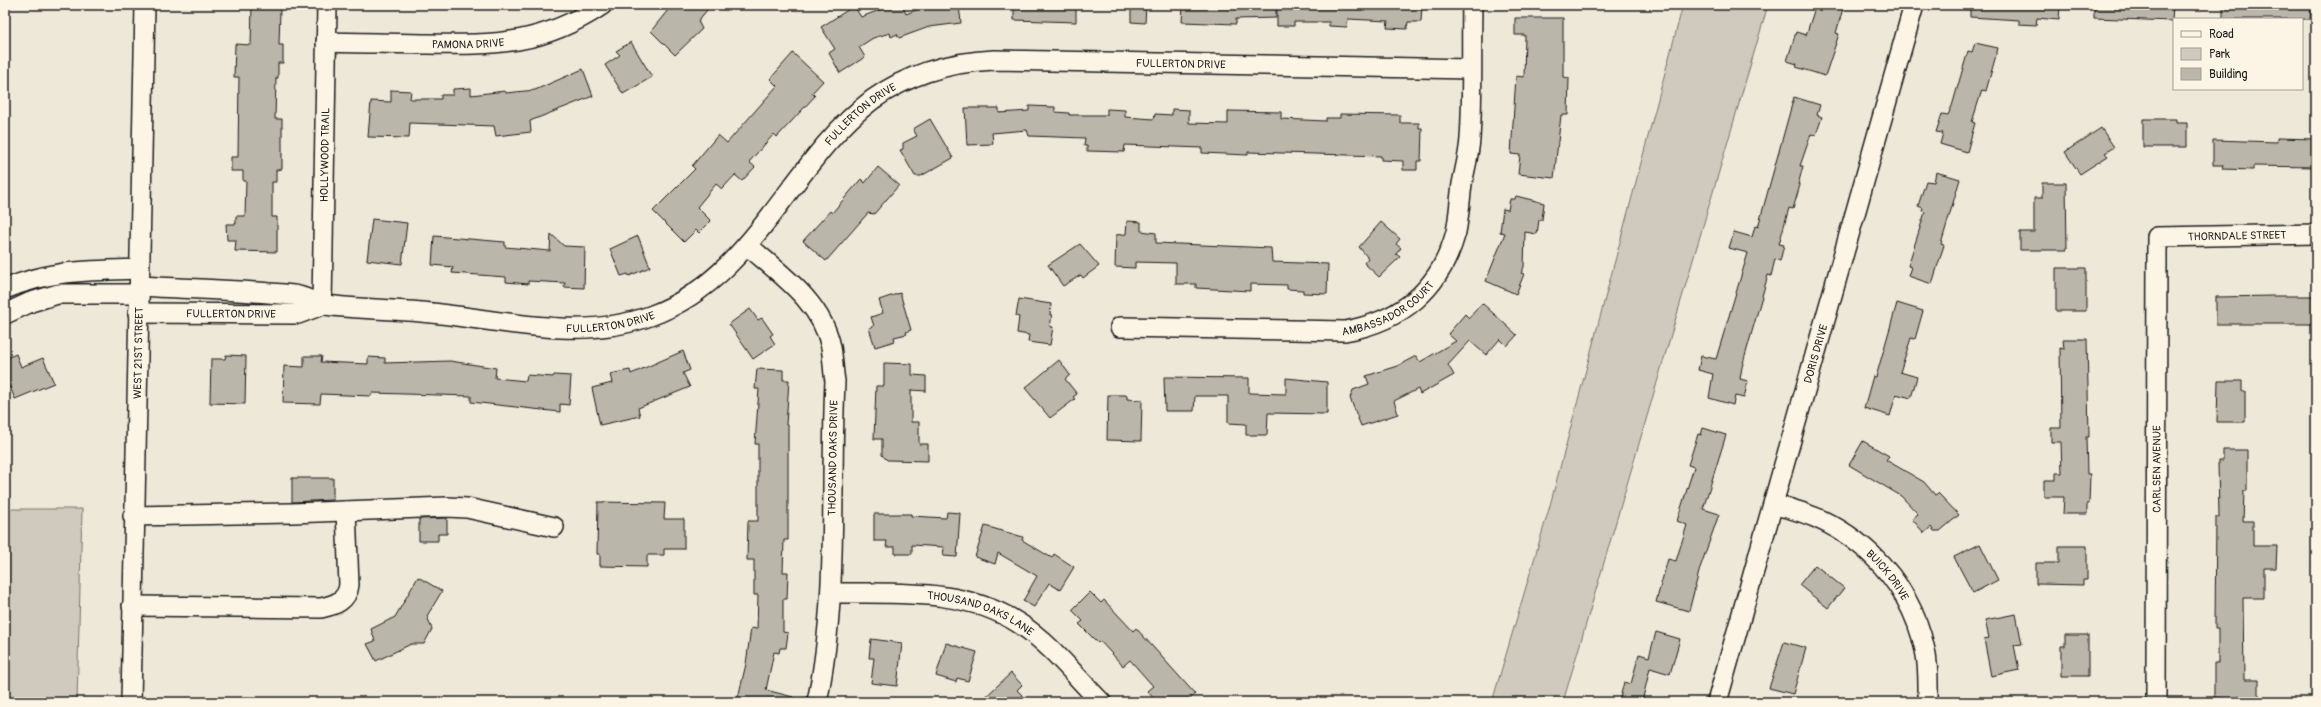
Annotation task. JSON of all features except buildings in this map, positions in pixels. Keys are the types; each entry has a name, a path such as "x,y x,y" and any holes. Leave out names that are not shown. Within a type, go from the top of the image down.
{"street":[{"name":"WEST 21ST STREET","path":"131,702 145,5"},
{"name":"HOLLYWOOD TRAIL","path":"322,305 327,5"},
{"name":"PAMONA DRIVE","path":"326,42 501,44 552,32 576,21 602,5"},
{"name":"AMBASSADOR COURT","path":"1120,327 1345,331 1379,323 1409,305 1434,280 1448,256 1456,231 1470,140 1472,5"},
{"name":"DORIS DRIVE","path":"1717,702 1774,506 1914,5"},
{"name":"FULLERTON DRIVE","path":"5,289 32,278 65,272 139,283 296,295 322,305 421,312 557,328 584,329 609,326 651,316 690,297 718,276 747,245 832,139 857,113 870,102 900,83 942,67 967,62 994,60 1471,69"},
{"name":"THORNDALE STREET","path":"2157,237 2316,234"},
{"name":"CARLSEN AVENUE","path":"2156,702 2157,237"},
{"name":"THOUSAND OAKS DRIVE","path":"747,245 801,292 816,313 830,346 835,381 831,593 825,662 817,702"},
{"name":"FULLERTON DRIVE","path":"5,314 30,302 58,294 139,283"},
{"name":"FULLERTON DRIVE","path":"138,313 298,314 322,305"},
{"path":"134,516 346,511 447,506 467,508 554,527"},
{"name":"BUICK DRIVE","path":"1774,506 1811,516 1838,528 1879,561 1895,580 1916,618 1923,643 1928,677 1928,702"},
{"path":"132,606 321,608 340,602 348,594 349,585 346,511"},
{"name":"THOUSAND OAKS LANE","path":"831,593 946,596 972,602 996,611 1020,624 1040,640 1100,702"}],"green space":[{"path":"1683,5 1768,5 1563,702 1492,702 1549,509"},
{"path":"5,509 82,509 77,702 5,702"}]}
